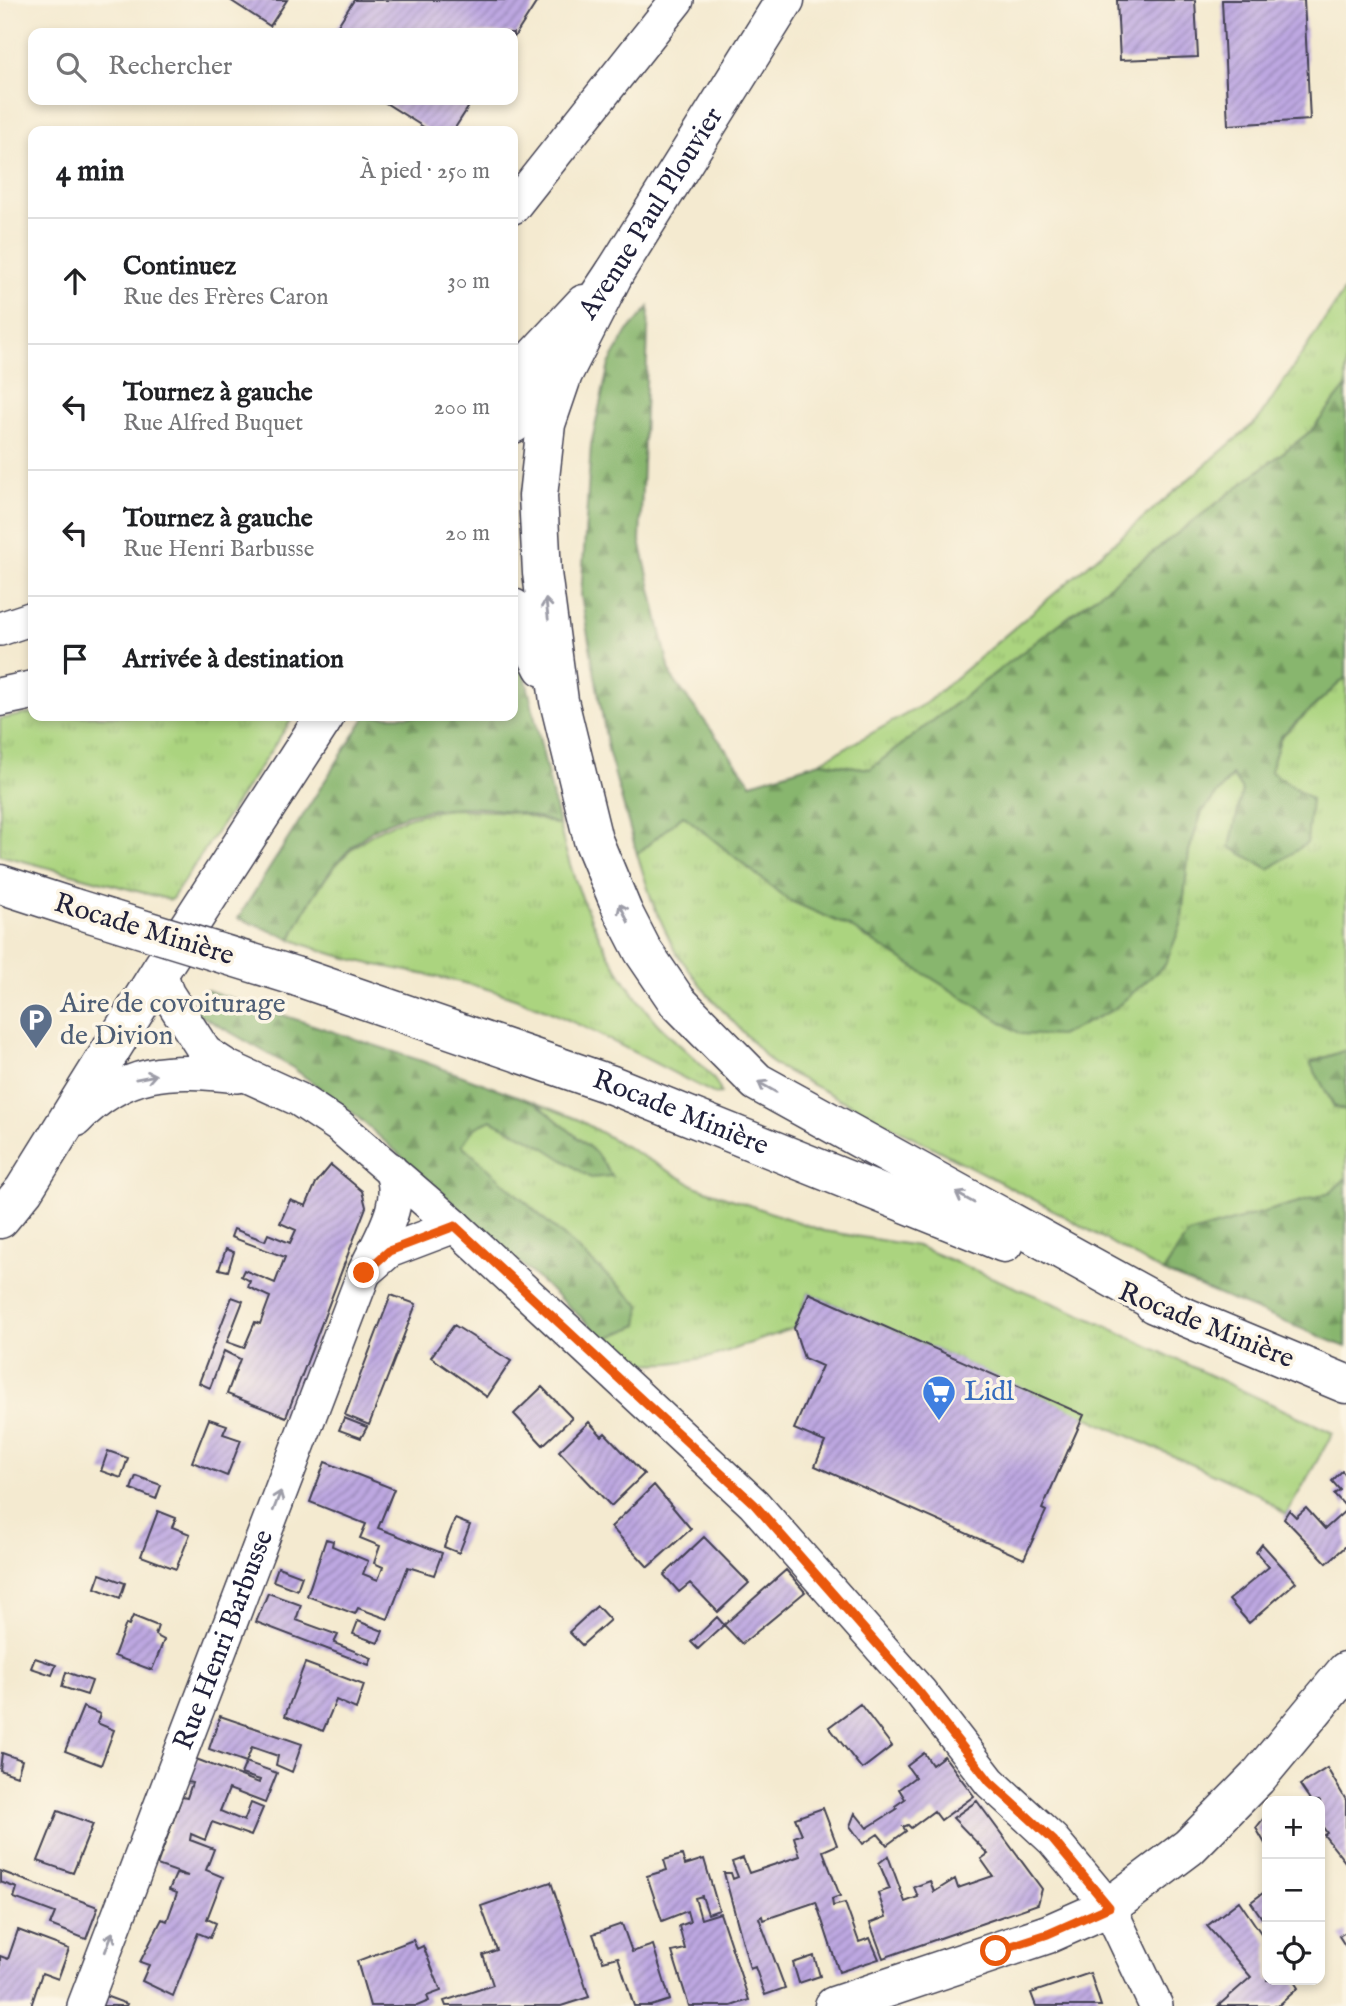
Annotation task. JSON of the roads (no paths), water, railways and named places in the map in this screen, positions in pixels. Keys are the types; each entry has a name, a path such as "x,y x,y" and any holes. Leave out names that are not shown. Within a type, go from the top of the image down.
{"main road":[{"name":"Avenue Paul Plouvier","path":"518,417 615,272 785,0"},
{"path":"518,375 615,272"},
{"path":"615,272 563,374 546,424 538,496 542,573 559,701 593,840 623,912 643,951 677,1001 757,1082 1176,1313"},
{"path":"518,618 559,701"},
{"path":"0,697 28,691"},
{"path":"0,1219 24,1190 160,971 321,721"},
{"name":"Rocade Minière","path":"0,884 298,977 612,1085 1346,1384"},
{"path":"0,899 74,908"},
{"path":"0,1250 24,1190"},
{"path":"856,2003 1048,1934 1109,1907 1189,1847 1256,1778 1346,1671"}],"street":[{"path":"518,201 677,0"},
{"path":"0,629 28,620"},
{"path":"160,971 167,993 205,1052 228,1067 298,1099 339,1126 455,1226 754,1504 912,1683 990,1782 1053,1840 1109,1907 1156,2006"},
{"path":"53,1143 94,1101 117,1085 142,1077 197,1072 254,1078"},
{"name":"Rue Henri Barbusse","path":"84,2006 364,1273 396,1202 396,1180 390,1168"},
{"name":"Rue Henri Barbusse","path":"364,1273 389,1251 455,1226"}],"place":[{"name":"Aire de covoiturage de Divion","path":"36,1050"},
{"name":"Lidl","path":"939,1422"}]}
